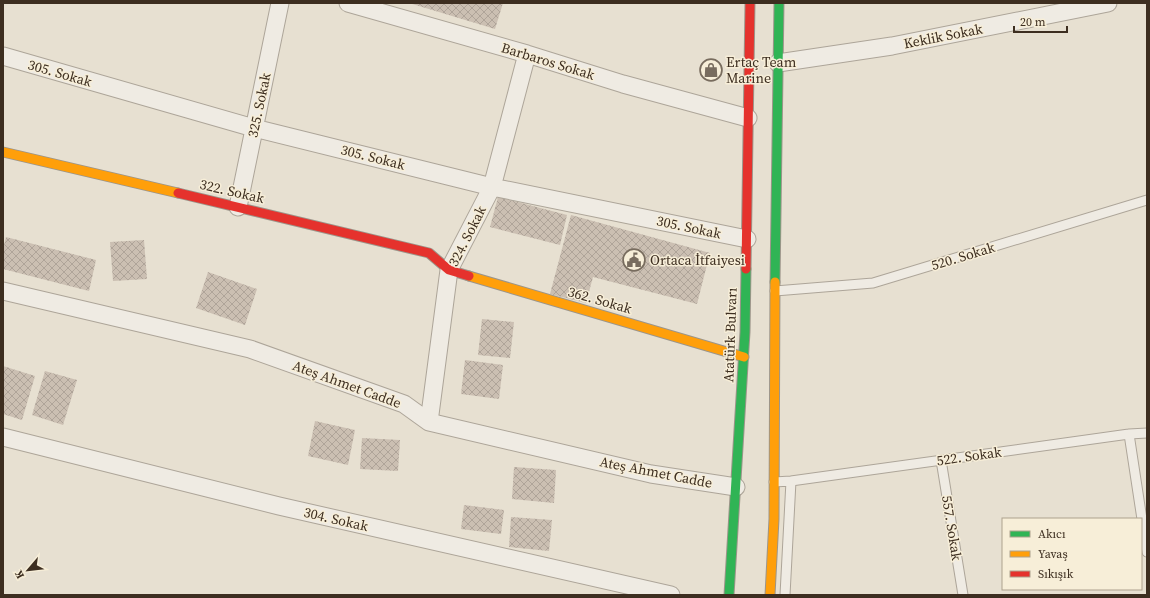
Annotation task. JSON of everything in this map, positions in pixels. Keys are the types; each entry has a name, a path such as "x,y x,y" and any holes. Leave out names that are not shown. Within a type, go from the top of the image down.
{"main road":[{"name":"Atatürk Bulvarı","path":"729,595 745,332 750,3"},
{"path":"770,595 774,519 775,291 779,3"},
{"name":"322. Sokak","path":"3,152 238,207 429,254 449,270"},
{"name":"362. Sokak","path":"449,270 744,357"}],"street":[{"name":"325. Sokak","path":"238,207 280,3"},
{"name":"Barbaros Sokak","path":"348,3 526,54 623,84 748,118"},
{"name":"Keklik Sokak","path":"778,64 892,46 1108,3"},
{"name":"324. Sokak","path":"429,422 449,270 492,187 526,54"},
{"name":"305. Sokak","path":"3,56 254,128 492,187 747,240"},
{"name":"Ateş Ahmet Cadde","path":"3,292 250,349 404,404 429,422 651,474 736,487"},
{"name":"304. Sokak","path":"3,437 279,506 670,595"}],"lane":[{"name":"520. Sokak","path":"775,291 873,283 1147,200"},
{"name":"522. Sokak","path":"774,482 791,481 1129,434 1147,433"},
{"path":"1129,434 1142,518"},
{"name":"557. Sokak","path":"941,460 963,595"},
{"path":"785,595 791,481"},
{"path":"1142,519 1147,552"}],"building":[{"path":"409,3 503,3 495,29"},
{"path":"498,197 567,215 560,245 490,227"},
{"name":"Ortaca İtfaiyesi","path":"571,215 710,253 697,304 593,277 586,303 550,294"},
{"path":"6,237 96,260 89,291 3,269 3,249"},
{"path":"144,240 147,279 113,281 110,242"},
{"path":"208,272 257,289 245,325 196,308"},
{"path":"482,319 514,322 510,358 478,355"},
{"path":"465,360 503,365 499,399 461,394"},
{"path":"3,366 35,376 22,420 3,414"},
{"path":"45,371 77,380 63,425 32,415"},
{"path":"315,421 355,430 348,465 308,456"},
{"path":"362,438 400,440 398,471 360,469"},
{"path":"514,467 556,470 554,503 512,499"},
{"path":"464,505 504,510 501,534 461,529"},
{"path":"511,517 552,520 549,551 509,547"}],"traffic: fast":[{"path":"775,282 779,3"},
{"path":"729,595 745,332 746,269"}],"traffic: slow":[{"path":"3,152 178,193"},
{"path":"469,276 744,357"},
{"path":"770,595 774,519 775,282"}],"traffic: jam":[{"path":"746,269 750,3"},
{"path":"178,193 429,253 449,270 469,276"}],"place":[{"name":"Ertaç Team Marine","path":"711,70"},
{"name":"Ortaca İtfaiyesi","path":"634,260"}]}
